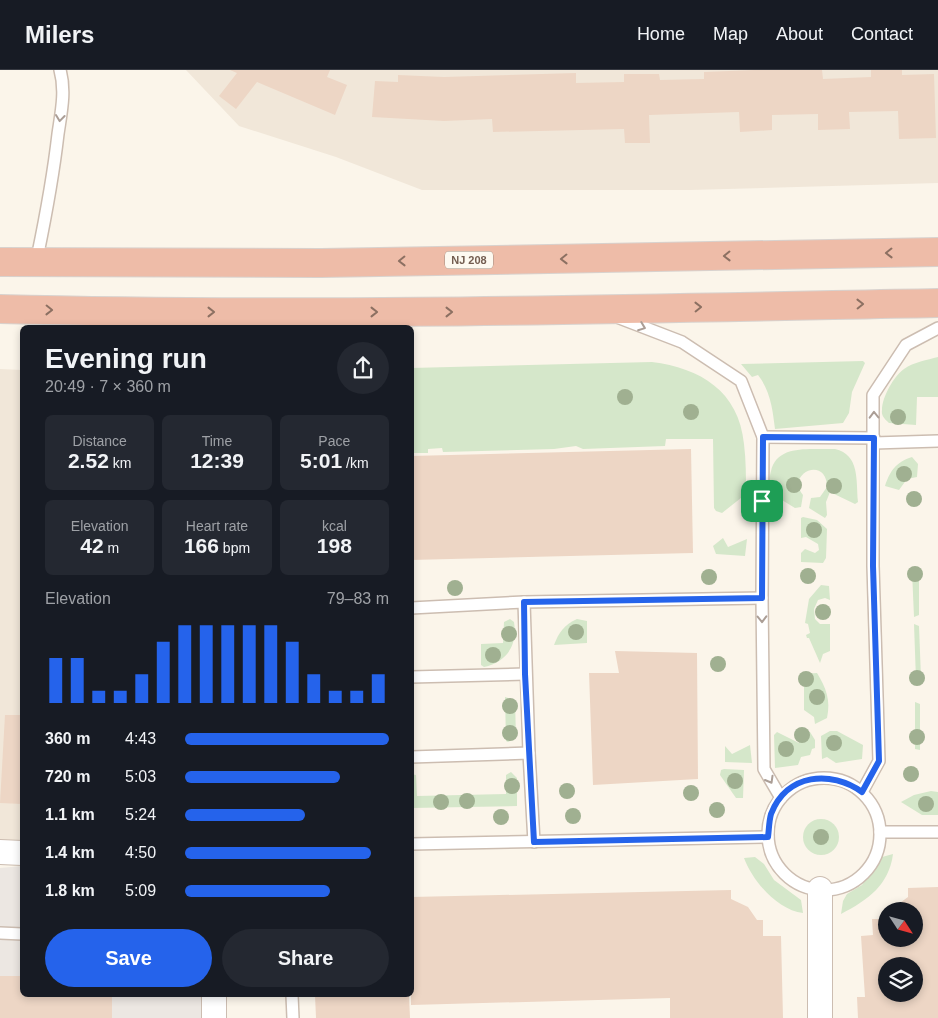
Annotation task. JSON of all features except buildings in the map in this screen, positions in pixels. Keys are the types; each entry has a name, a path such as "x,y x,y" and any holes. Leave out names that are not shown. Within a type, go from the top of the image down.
{"highway":[{"name":"NJ 208","path":"0,262 321,263 938,252"},
{"path":"0,309 171,312 597,309 938,303"}],"street":[{"path":"0,852 20,853"},
{"path":"820,889 820,1018"},
{"path":"214,997 214,1018"}],"lane":[{"path":"36,263 53,179 63,90 60,70"},
{"path":"597,309 682,342 741,381 763,437 764,769 781,798"},
{"path":"862,792 879,761 873,566 873,395 906,345 938,328"},
{"path":"763,437 938,441"},
{"path":"414,608 524,602 762,598"},
{"path":"524,602 525,674 534,842"},
{"path":"414,677 525,674"},
{"path":"414,757 529,753"},
{"path":"812,778 830,778 848,782 862,792 874,807 880,824 880,842 874,859 864,874 849,884 820,889 812,889 794,882 780,869 771,852 768,837 771,814 781,798 795,785 812,778"},
{"path":"880,832 938,832"},
{"path":"414,844 768,837"},
{"path":"0,933 20,934"},
{"path":"292,997 293,1018"}],"shaded area":[{"path":"186,70 938,70 938,183 690,190 422,190 336,157 239,126"},
{"path":"0,369 20,370 20,853 0,852"},
{"path":"20,866 20,997 215,997 215,1018 0,1018 0,868"}],"green space":[{"path":"938,357 938,397 917,397 916,425 889,423 882,414 883,405 886,393 896,377 904,369 912,365"},
{"path":"863,361 865,363 852,392 849,413 843,423 775,429 771,402 766,388 758,375 752,377 741,364"},
{"path":"652,362 686,370 714,385 725,396 734,410 741,426 744,444 746,494 722,513 714,508 713,439 666,439 665,446 583,449 576,446 554,449 443,452 442,448 428,449 428,453 414,453 414,368"},
{"path":"835,449 843,452 853,463 858,502 855,504 830,492 826,502 827,515 825,518 809,508 811,498 820,497 827,487 825,477 821,472 815,470 803,474 799,480 799,487 803,495 801,507 795,508 772,494 769,486 770,474 780,456 797,450"},
{"path":"912,457 918,464 917,477 907,479 899,490 885,486 894,468"},
{"path":"801,518 817,520 827,529 826,558 823,563 801,562 801,553 805,549 815,553 819,550 818,544 806,537 801,538"},
{"path":"723,538 728,547 747,539 745,556 716,554 713,546"},
{"path":"914,569 919,571 919,615 914,617 912,571"},
{"path":"821,585 829,586 830,600 825,598 818,600 814,609 815,619 820,624 830,624 830,651 823,654 820,663 809,638 807,638 806,635 810,633 808,624 805,623 809,599"},
{"path":"510,619 514,622 515,631 509,652 499,661 484,667 481,665 481,644 503,643 504,622"},
{"path":"577,619 587,621 587,643 554,645 562,629"},
{"path":"914,624 919,626 921,678 916,680"},
{"path":"817,673 825,689 828,705 827,718 815,724 814,717 804,710 804,674"},
{"path":"505,697 515,700 516,738 508,742 506,741"},
{"path":"915,702 920,704 920,750 915,749"},
{"path":"799,731 810,732 815,740 815,748 812,749 810,755 801,757 798,765 775,768 774,735 777,732 799,743"},
{"path":"830,731 837,731 863,745 862,759 836,763 827,757 822,759 821,736"},
{"path":"750,745 752,763 725,762 725,746 732,754"},
{"path":"721,770 744,770 743,798 736,798 720,775"},
{"path":"511,772 517,778 517,806 414,808 414,775 416,775 417,796 506,794 506,775"},
{"path":"931,791 938,792 938,815 922,815 901,802 914,795"},
{"path":"821,819 834,824 839,837 834,850 821,855 808,850 803,837 808,824"},
{"path":"893,854 887,874 876,890 860,903 841,914 843,901 847,894 862,885 882,857"},
{"path":"755,857 764,864 774,880 801,900 803,913 793,911 784,906 759,884 744,858"}],"route":[{"path":"763,437 874,438 873,566 879,761 862,792 848,782 830,778 812,778 795,785 781,798 771,814 768,837 534,842 525,674 524,602 762,598 762,501 763,437"}]}
